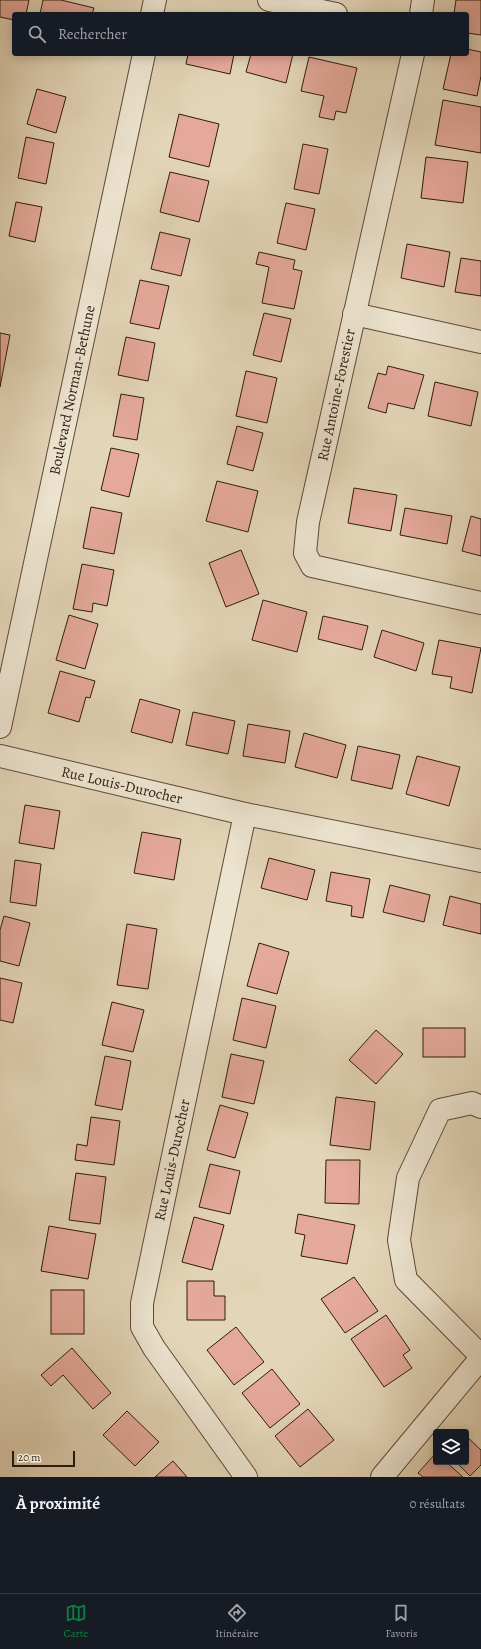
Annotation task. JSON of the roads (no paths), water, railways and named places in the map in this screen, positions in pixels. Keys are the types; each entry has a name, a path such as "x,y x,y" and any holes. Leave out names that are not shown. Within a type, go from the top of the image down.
{"street":[{"path":"152,12 155,0"},
{"path":"269,0 326,12"},
{"path":"421,12 423,0"},
{"name":"Boulevard Norman-Bethune","path":"0,727 144,56"},
{"name":"Rue Antoine-Forestier","path":"413,56 308,522 305,553 312,566 481,604"},
{"path":"354,314 481,342"},
{"name":"Rue Louis-Durocher","path":"0,756 245,814 481,861"},
{"name":"Rue Louis-Durocher","path":"245,814 142,1303 142,1328 154,1348 246,1477"},
{"path":"382,1477 481,1358 406,1280 399,1240 408,1178 440,1110 472,1103 481,1107"}]}
